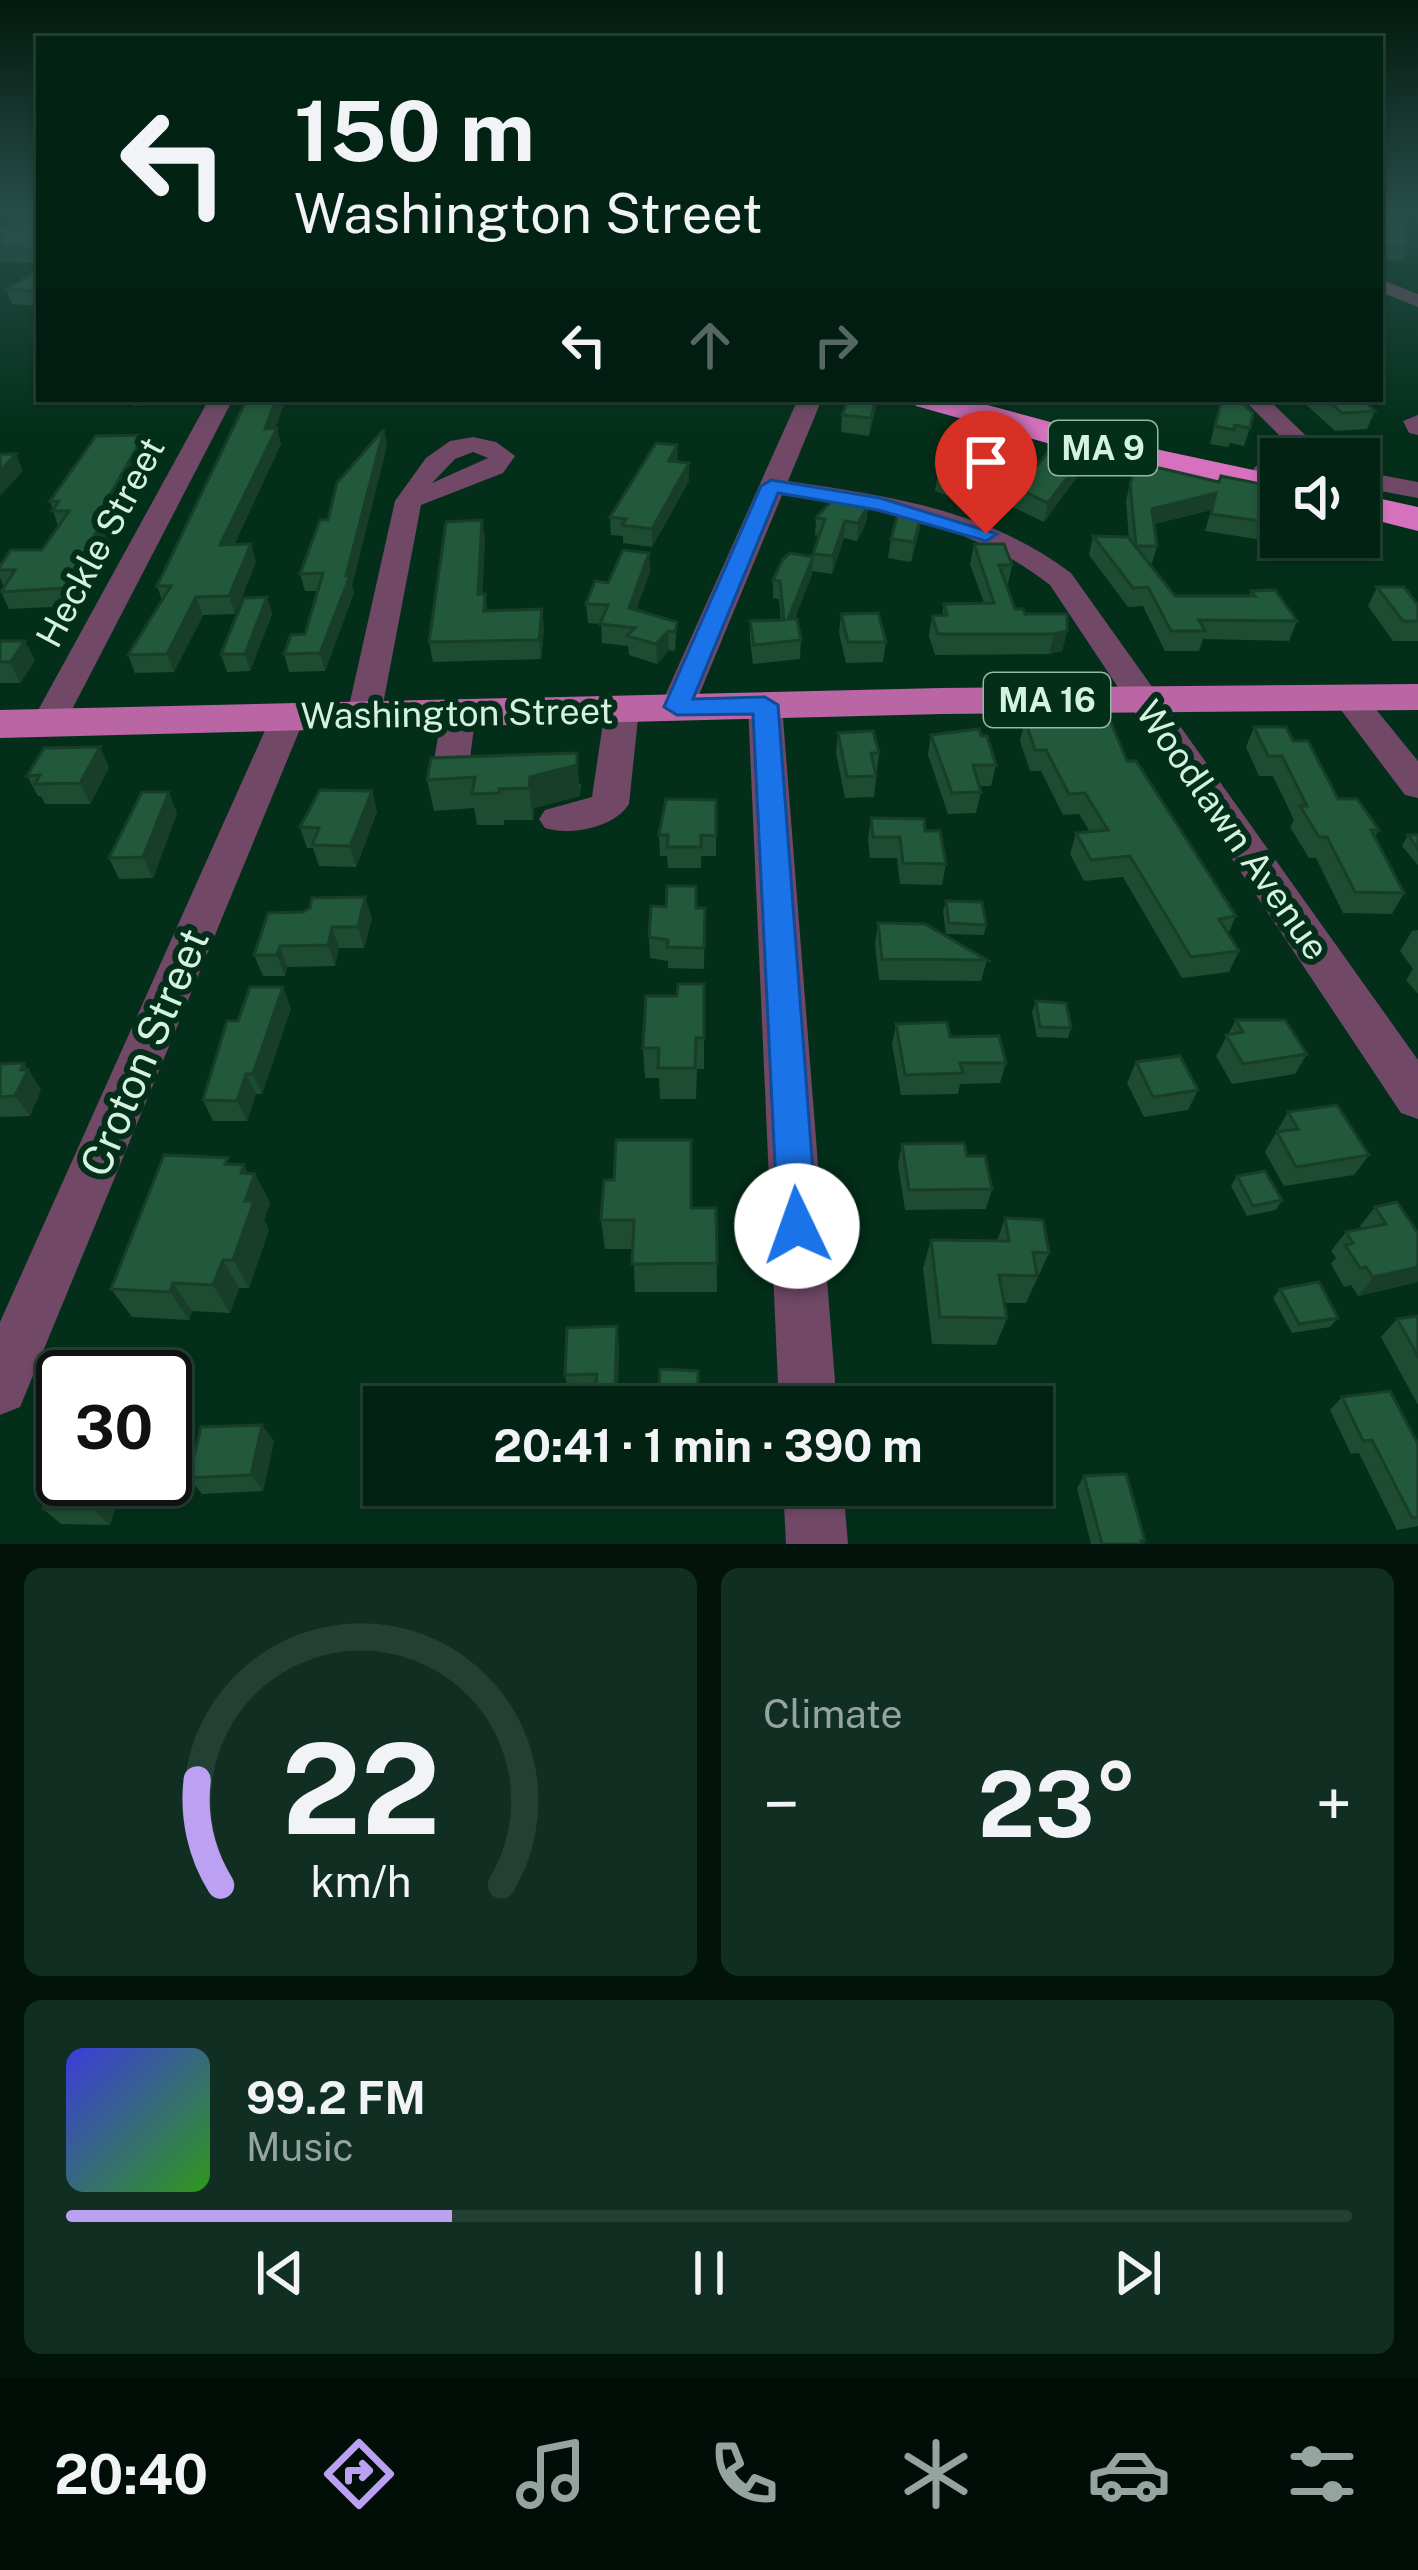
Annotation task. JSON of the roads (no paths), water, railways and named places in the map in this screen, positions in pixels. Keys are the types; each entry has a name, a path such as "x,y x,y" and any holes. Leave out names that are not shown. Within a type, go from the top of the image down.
{"highway":[{"name":"MA 9","path":"939,402 1111,450 1260,473"},
{"name":"MA 9","path":"979,402 1260,472"},
{"path":"1380,503 1416,522"},
{"path":"1380,511 1416,522"}],"main road":[{"name":"Washington Street","path":"0,724 765,705 1418,697"}],"street":[{"path":"1383,286 1418,301"},
{"name":"Heckle Street","path":"48,723 218,402"},
{"path":"677,707 809,402"},
{"path":"1258,402 1295,438"},
{"path":"1380,482 1418,490"},
{"name":"Woodlawn Avenue","path":"771,486 927,515 1028,554 1078,598 1418,1098"},
{"path":"364,716 408,501"},
{"path":"1349,698 1418,786"},
{"path":"765,705 807,1386"},
{"path":"558,819 610,805 622,709"},
{"path":"450,773 459,713"},
{"name":"Croton Street","path":"0,1387 288,717"},
{"path":"814,1506 817,1544"}]}
